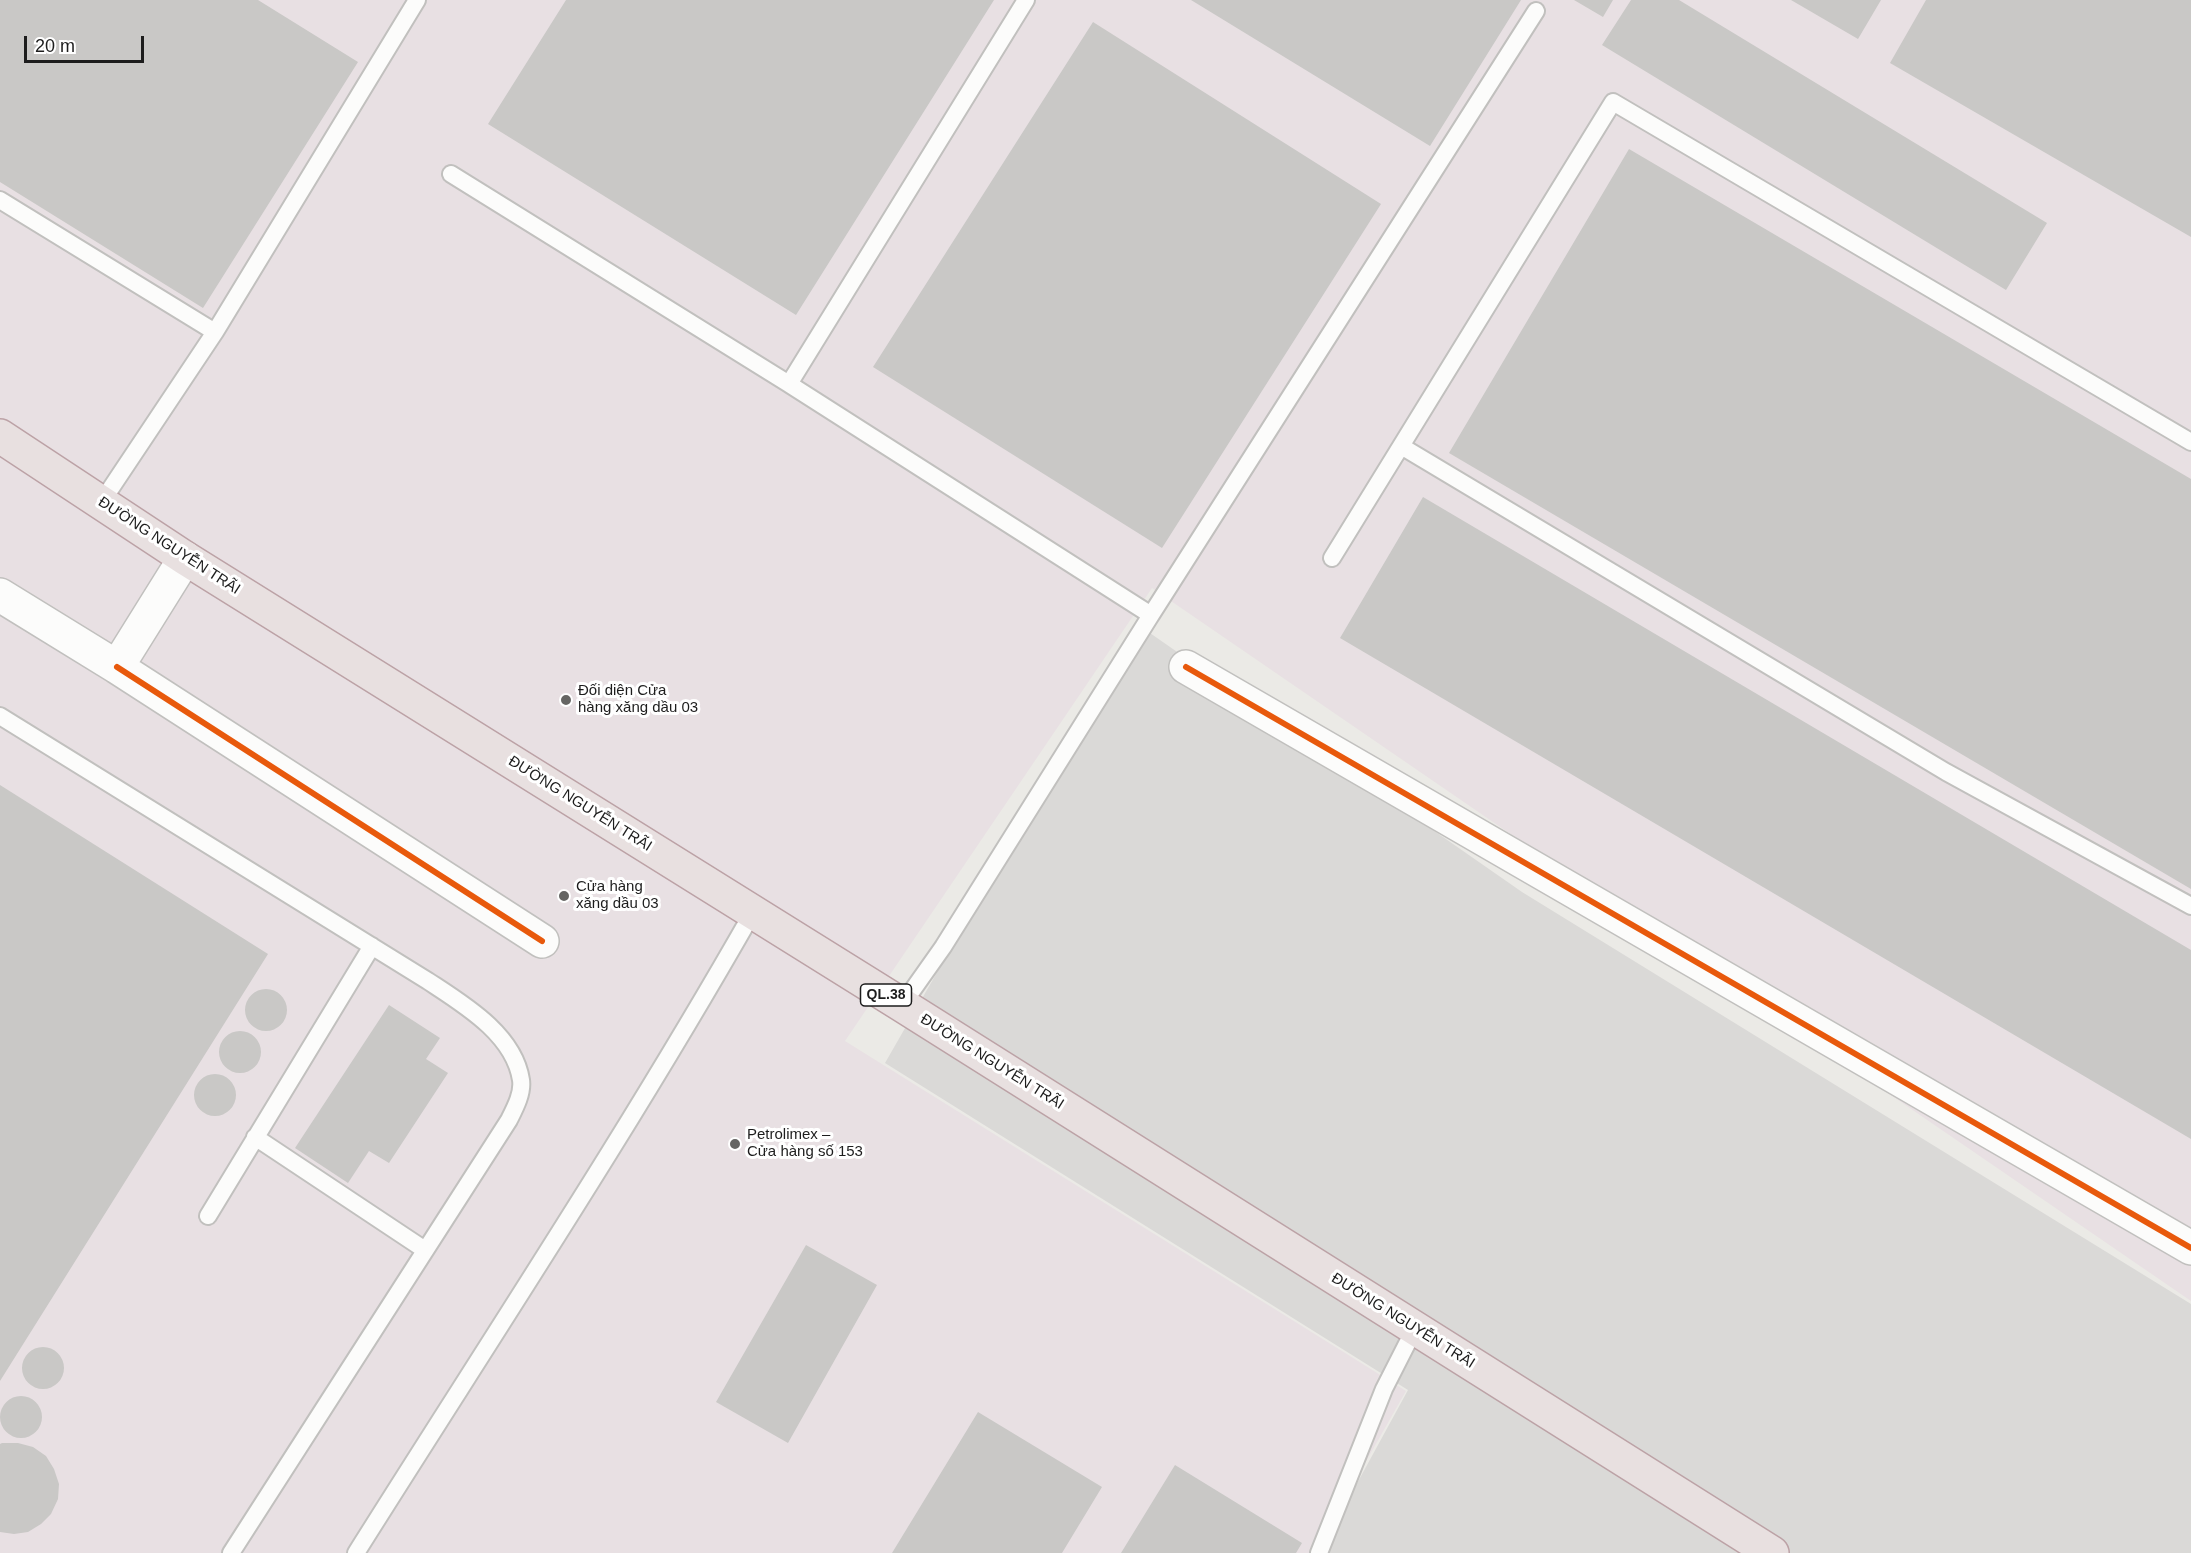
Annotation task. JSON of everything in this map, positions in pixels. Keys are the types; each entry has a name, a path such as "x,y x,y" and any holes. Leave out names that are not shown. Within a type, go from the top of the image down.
{"highway":[{"name":"ĐƯỜNG NGUYỄN TRÃI","path":"0,436 185,558 902,1005 1772,1553"}],"street":[{"path":"117,667 185,558"},
{"path":"0,595 117,667 542,940"},
{"path":"1185,667 2191,1248"}],"lane":[{"path":"101,503 215,332 417,0"},
{"path":"789,384 1026,0"},
{"path":"902,1005 943,947 1151,615 1536,11"},
{"path":"1332,558 1613,102 2191,442"},
{"path":"451,174 789,384 1151,615"},
{"path":"0,200 215,332"},
{"path":"1401,446 1946,772 2191,906"},
{"path":"0,716 473,1011 505,1043 522,1081 518,1102 509,1120 231,1553"},
{"path":"356,1553 595,1173 716,977 753,912"},
{"path":"208,1216 372,946"},
{"path":"255,1137 425,1250"},
{"path":"1319,1553 1384,1389 1414,1328"}],"shaded area":[{"path":"0,0 2191,0 2191,1301 1152,588 845,1041 1406,1391 1314,1553 0,1553"},
{"path":"1137,624 1522,892 2191,1304 2191,1553 1319,1553 1408,1390 885,1063"}],"building":[{"path":"0,0 258,0 358,62 203,308 0,182"},
{"path":"566,0 994,0 796,315 488,124"},
{"path":"1191,0 1521,0 1430,146"},
{"path":"1574,0 1613,0 1603,17"},
{"path":"1631,0 1679,0 2047,223 2006,290 1602,45"},
{"path":"1791,0 1881,0 1858,39"},
{"path":"1926,0 2191,0 2191,237 1890,63"},
{"path":"1093,22 1381,204 1162,548 873,367"},
{"path":"1629,149 2191,479 2191,889 1449,453"},
{"path":"1423,497 2191,950 2191,1139 1340,638"},
{"path":"0,785 268,954 0,1381"},
{"path":"266,989 281,995 287,1010 281,1025 266,1031 251,1025 245,1010 251,995"},
{"path":"389,1005 440,1038 426,1059 448,1073 389,1163 369,1151 348,1183 295,1148"},
{"path":"240,1031 255,1037 261,1052 255,1067 240,1073 225,1067 219,1052 225,1037"},
{"path":"215,1074 230,1080 236,1095 230,1110 215,1116 200,1110 194,1095 200,1080"},
{"path":"806,1245 877,1285 788,1443 716,1402"},
{"path":"43,1347 58,1353 64,1368 58,1383 43,1389 28,1383 22,1368 28,1353"},
{"path":"21,1396 36,1402 42,1417 36,1432 21,1438 6,1432 0,1417 6,1402"},
{"path":"978,1412 1102,1487 1062,1553 892,1553"},
{"path":"18,1443 33,1447 46,1456 59,1484 58,1499 51,1514 28,1532 14,1534 0,1532 0,1444"},
{"path":"1175,1465 1302,1543 1296,1553 1121,1553"}],"cycle path":[{"path":"117,667 542,941"},
{"path":"1186,667 2191,1248"}],"place":[{"name":"Đối diện Cửa hàng xăng dầu 03","path":"566,700"},
{"name":"Cửa hàng xăng dầu 03","path":"564,896"},
{"name":"Petrolimex – Cửa hàng số 153","path":"735,1144"}]}
